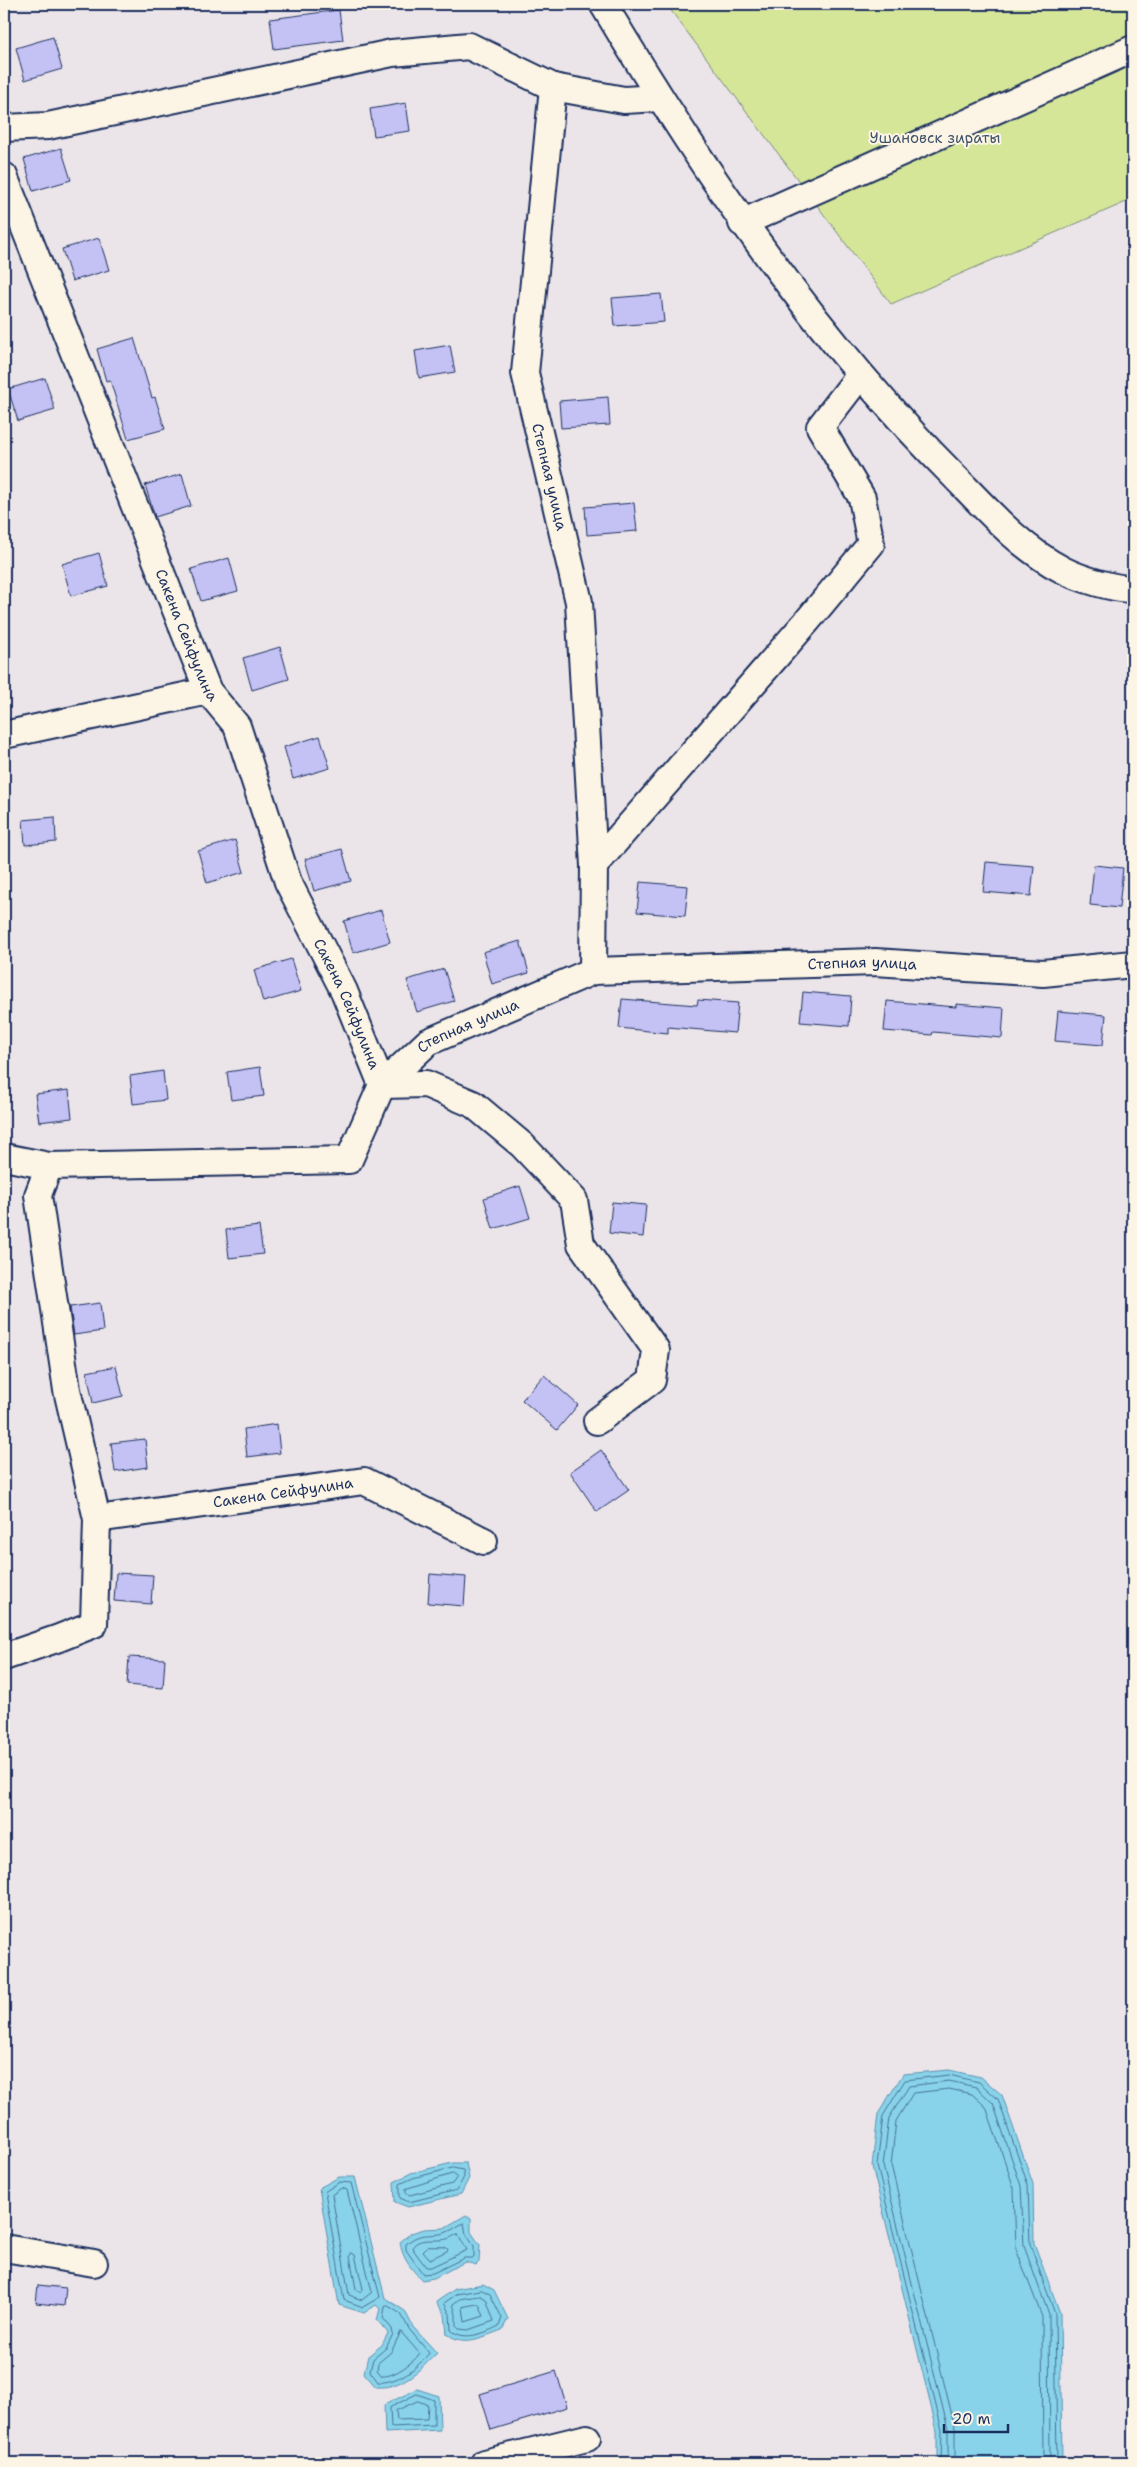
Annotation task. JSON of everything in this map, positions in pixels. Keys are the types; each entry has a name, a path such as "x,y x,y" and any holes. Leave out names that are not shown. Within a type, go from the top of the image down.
{"street":[{"path":"603,4 660,98 742,223 860,375 926,449 1013,536 1063,570 1121,589 1133,590"},
{"path":"4,128 48,126 392,52 469,46 553,87 624,100 660,98"},
{"path":"742,223 1133,48"},
{"name":"Степная улица","path":"553,87 525,373 579,602 594,866 593,971"},
{"name":"Сакена Сейфулина","path":"4,176 208,692 237,726 288,882 344,991 382,1085 349,1160 49,1166 4,1156"},
{"path":"594,866 808,620 871,544 862,498 820,426 860,375"},
{"path":"4,735 208,692"},
{"name":"Степная улица","path":"382,1085 428,1042 593,971 874,962 1043,973 1133,964"},
{"name":"Сакена Сейфулина","path":"382,1085 426,1084 474,1104 522,1145 574,1200 581,1244 656,1350 652,1380 597,1421"},
{"path":"4,1657 94,1624 97,1519 67,1390 38,1195 49,1166"},
{"name":"Сакена Сейфулина","path":"97,1519 364,1481 484,1541"},
{"path":"4,2248 94,2263"},
{"path":"484,2463 587,2438"}],"green space":[{"name":"Ушановск зираты","path":"666,4 1133,4 1133,199 891,304"}],"water":[{"path":"949,2070 981,2077 1002,2095 1033,2184 1034,2243 1060,2313 1062,2463 937,2463 937,2431 872,2166 878,2114 903,2074"},
{"path":"452,2163 466,2163 469,2178 461,2194 408,2207 395,2202 394,2182 411,2173"},
{"path":"339,2177 355,2177 385,2298 405,2311 413,2327 437,2353 417,2372 394,2385 376,2387 364,2373 368,2356 382,2345 388,2333 377,2320 380,2309 376,2305 364,2313 339,2305 319,2188"},
{"path":"466,2215 471,2218 471,2232 480,2245 479,2262 476,2265 465,2262 434,2278 422,2280 408,2263 400,2242 411,2233 424,2229 444,2228"},
{"path":"483,2284 494,2290 508,2319 502,2330 474,2340 460,2340 447,2334 445,2315 436,2302 455,2289"},
{"path":"417,2389 439,2396 440,2430 385,2433 384,2405"}],"building":[{"path":"339,10 343,40 274,49 270,19"},
{"path":"53,37 62,69 25,80 16,48"},
{"path":"406,103 410,131 374,136 370,109"},
{"path":"61,148 71,180 33,191 24,159"},
{"path":"99,238 109,270 72,281 62,249"},
{"path":"661,294 664,322 615,326 612,298"},
{"path":"134,338 152,398 155,397 165,429 128,439 110,380 106,381 97,349"},
{"path":"450,345 455,372 419,378 415,351"},
{"path":"45,378 55,410 18,421 8,389"},
{"path":"608,397 610,425 561,428 559,401"},
{"path":"182,474 191,506 155,517 145,485"},
{"path":"634,503 637,531 587,535 585,507"},
{"path":"99,553 108,586 71,596 62,564"},
{"path":"229,558 238,591 201,601 191,569"},
{"path":"280,647 289,679 252,690 243,658"},
{"path":"320,736 330,768 293,779 284,747"},
{"path":"55,817 56,842 25,845 23,820"},
{"path":"235,840 244,872 207,883 198,851"},
{"path":"342,849 351,881 314,891 305,859"},
{"path":"986,862 1034,866 1031,896 983,892"},
{"path":"1094,865 1123,868 1119,908 1090,905"},
{"path":"640,882 688,886 685,916 637,912"},
{"path":"381,910 390,942 353,953 344,921"},
{"path":"520,941 529,973 492,984 483,952"},
{"path":"291,959 301,991 263,1002 254,970"},
{"path":"444,969 454,1001 417,1012 407,980"},
{"path":"803,992 851,996 849,1026 800,1022"},
{"path":"622,999 697,1005 698,1000 738,1003 735,1033 668,1027 668,1033 619,1028"},
{"path":"887,1001 956,1007 956,1004 1004,1008 1002,1038 933,1032 932,1035 884,1031"},
{"path":"1058,1011 1106,1015 1103,1045 1055,1041"},
{"path":"260,1067 264,1096 231,1100 227,1072"},
{"path":"163,1071 166,1100 133,1104 130,1076"},
{"path":"69,1090 72,1118 39,1122 35,1094"},
{"path":"520,1186 530,1218 493,1229 484,1198"},
{"path":"612,1202 646,1205 643,1237 609,1233"},
{"path":"259,1226 263,1254 229,1258 226,1230"},
{"path":"100,1303 103,1331 74,1335 70,1307"},
{"path":"116,1366 123,1396 93,1403 87,1372"},
{"path":"544,1375 578,1405 557,1430 522,1400"},
{"path":"277,1424 280,1453 247,1457 244,1429"},
{"path":"145,1439 148,1467 115,1472 111,1443"},
{"path":"601,1450 629,1490 597,1512 570,1472"},
{"path":"116,1573 153,1575 151,1604 114,1601"},
{"path":"430,1574 466,1577 464,1606 428,1603"},
{"path":"129,1657 165,1659 163,1688 127,1685"},
{"path":"38,2285 66,2288 64,2306 36,2303"},
{"path":"556,2371 567,2407 491,2430 480,2394"}]}
